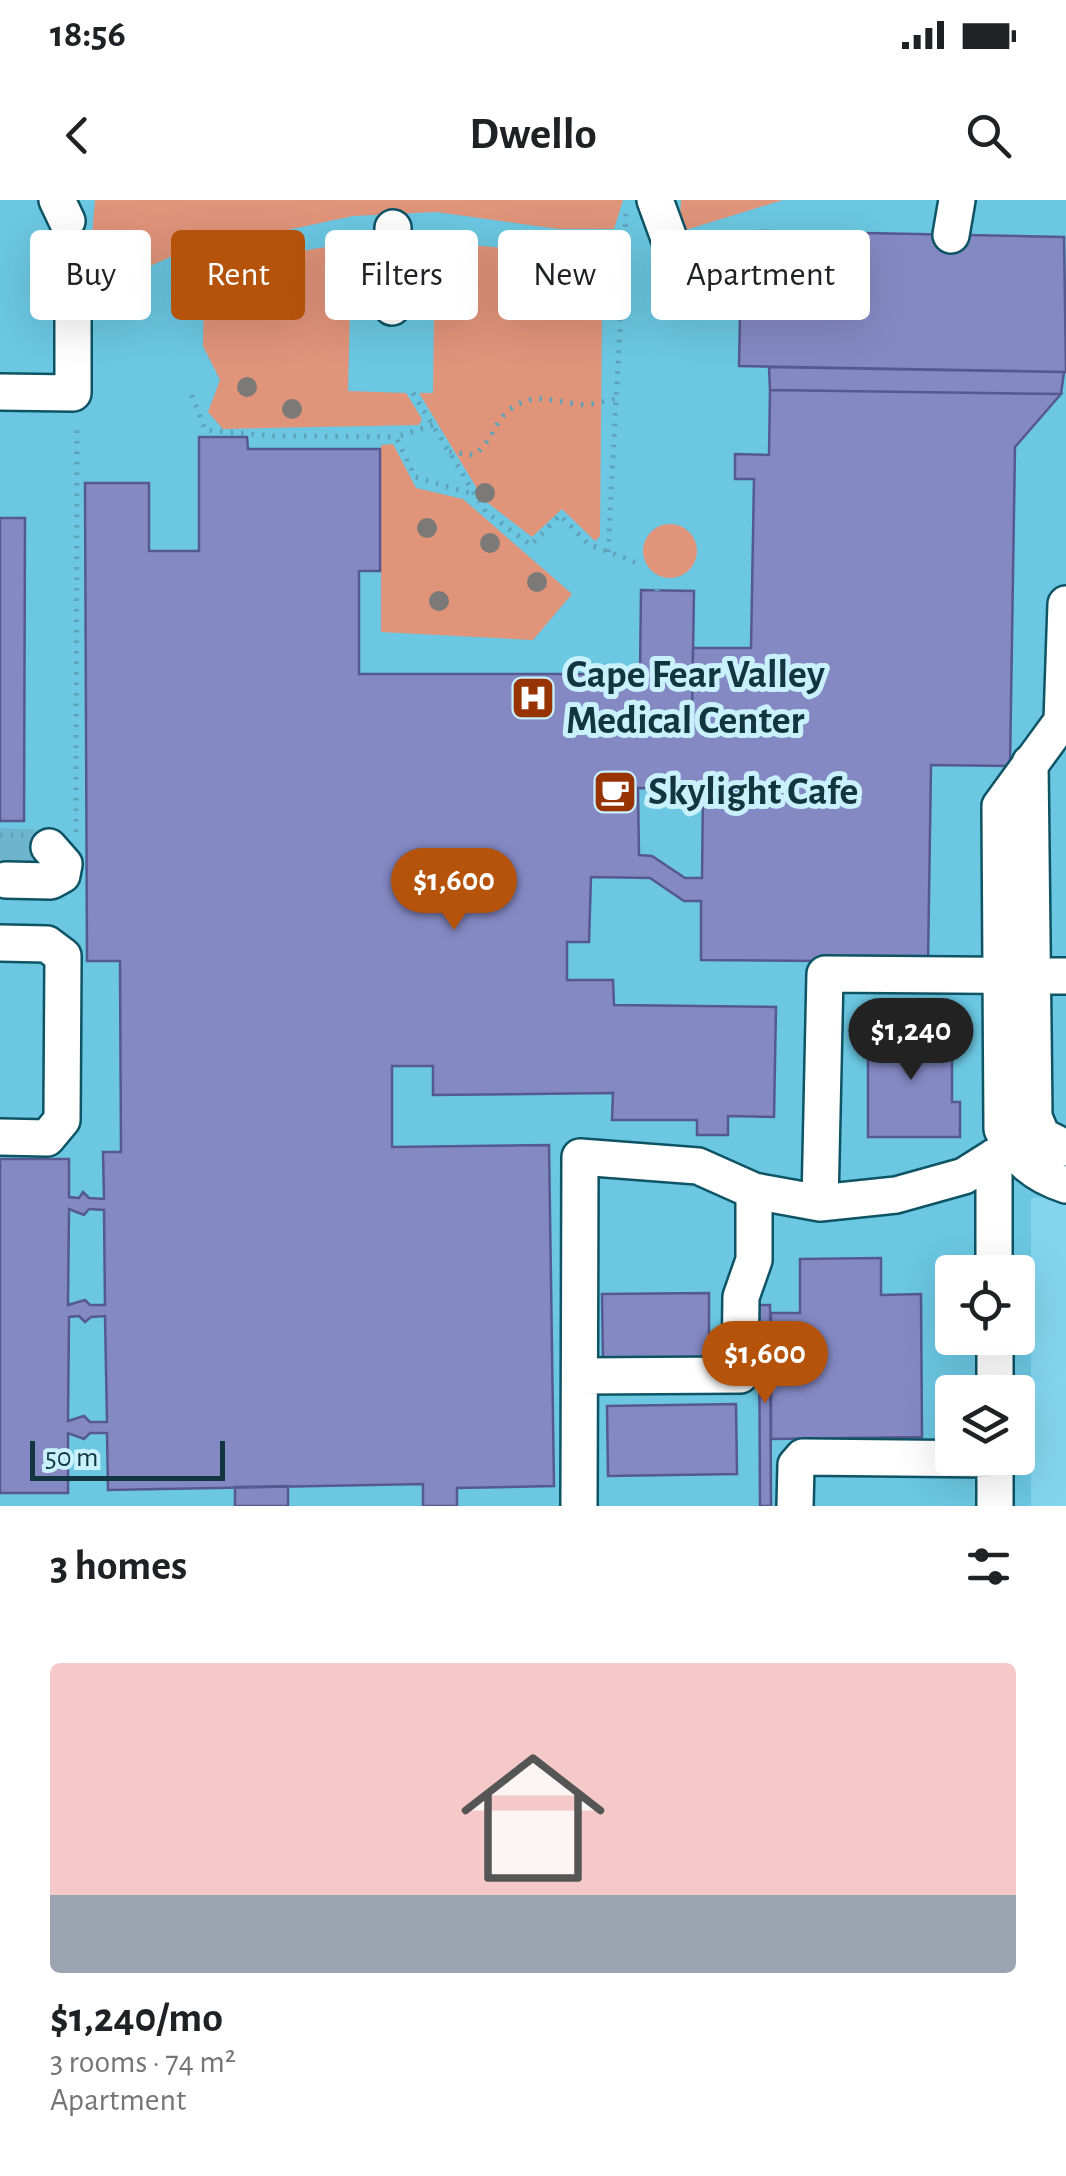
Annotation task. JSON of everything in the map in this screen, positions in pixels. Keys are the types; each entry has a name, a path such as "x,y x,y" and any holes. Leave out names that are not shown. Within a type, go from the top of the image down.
{"lane":[{"path":"57,200 68,221 72,200"},
{"path":"641,202 670,241 670,200"},
{"path":"952,235 957,200"},
{"path":"0,392 73,393 73,320"},
{"path":"999,1255 1034,1117 1033,975 1000,806 1064,721 1066,604"},
{"path":"0,1137 46,1138 62,1120 63,956 48,944 4,943 3,880 52,881 62,875 62,841"},
{"path":"820,1203 824,974 1033,975"},
{"path":"1028,1147 1038,1176 1066,1185"},
{"path":"579,1506 580,1157 698,1166 754,1191 820,1203 896,1195 964,1176 1028,1147"},
{"path":"580,1376 740,1375 741,1297 754,1260 754,1191"},
{"path":"795,1506 794,1478 803,1457 935,1458"},
{"path":"995,1475 995,1506"}],"path":[{"path":"608,552 616,399 641,202"},
{"path":"413,393 486,512 531,545 560,515 588,544 637,563"},
{"path":"192,395 205,430 275,436 396,436 433,425"},
{"path":"449,452 474,456 491,443 503,415 525,399 556,398 578,405 616,399"},
{"path":"62,841 77,411"},
{"path":"396,436 416,477 476,495"}],"shaded area":[{"name":"Cape Fear Valley Medical Center","path":"0,200 1066,200 1066,1196 1031,1198 1031,1255 935,1255 935,1355 1031,1355 1031,1375 935,1375 935,1475 1031,1475 1031,1506 0,1506"},
{"path":"95,200 623,200 614,229 559,229 436,212 353,216 287,230 171,230 171,257 151,266 151,230 93,230"},
{"path":"681,200 783,200 686,230 679,230"},
{"path":"478,245 498,248 498,320 602,320 600,536 595,541 562,509 532,537 484,500 419,393 433,393 434,320 478,320"},
{"path":"325,247 325,320 350,320 348,391 406,393 422,419 419,425 223,429 208,412 220,380 203,346 203,320 305,320 305,251"},
{"path":"393,444 416,488 463,499 572,594 533,640 381,632 381,445"},
{"path":"670,524 689,532 697,551 689,570 670,578 651,570 643,551 651,532"}],"building":[{"path":"870,233 1064,237 1066,372 739,366 740,320 870,320"},
{"path":"769,367 1064,372 1061,394 770,390"},
{"path":"770,390 1061,394 1015,447 1010,766 931,765 928,962 701,960 701,901 684,901 650,878 591,877 589,942 567,942 567,980 613,980 614,1005 776,1007 774,1117 728,1116 728,1135 697,1135 697,1120 612,1120 613,1093 433,1095 433,1066 392,1066 392,1147 549,1145 554,1486 457,1488 457,1506 423,1506 423,1484 108,1490 107,1433 90,1433 84,1439 68,1433 68,1493 0,1493 0,1159 69,1159 69,1197 79,1198 83,1192 89,1198 104,1199 103,1152 121,1152 120,961 87,961 85,483 149,483 149,551 199,551 199,437 247,437 248,449 380,449 380,571 359,571 359,674 640,674 641,590 694,591 693,648 751,648 754,479 735,479 735,454 769,455","holes":["638,788 703,789 702,878 685,878 652,856 639,855","69,1209 84,1215 89,1209 104,1210 105,1305 90,1305 85,1300 68,1305","79,1316 85,1322 91,1317 105,1316 107,1422 90,1422 84,1416 68,1421 69,1317"]},
{"path":"0,518 25,518 24,821 0,821"},
{"path":"868,1027 952,1027 952,1102 960,1102 960,1137 868,1137"},
{"path":"881,1258 881,1295 921,1294 922,1437 771,1439 771,1313 800,1313 800,1259"},
{"path":"709,1293 709,1363 603,1364 602,1294"},
{"path":"759,1305 770,1305 771,1506 760,1506"},
{"path":"736,1404 737,1474 608,1476 607,1406"},
{"path":"288,1486 288,1506 235,1506 235,1487"}],"tunnel":[{"path":"0,846 49,847"}],"place":[{"name":"Cape Fear Valley Medical Center","path":"533,698"},
{"name":"Skylight Cafe","path":"615,792"}]}
